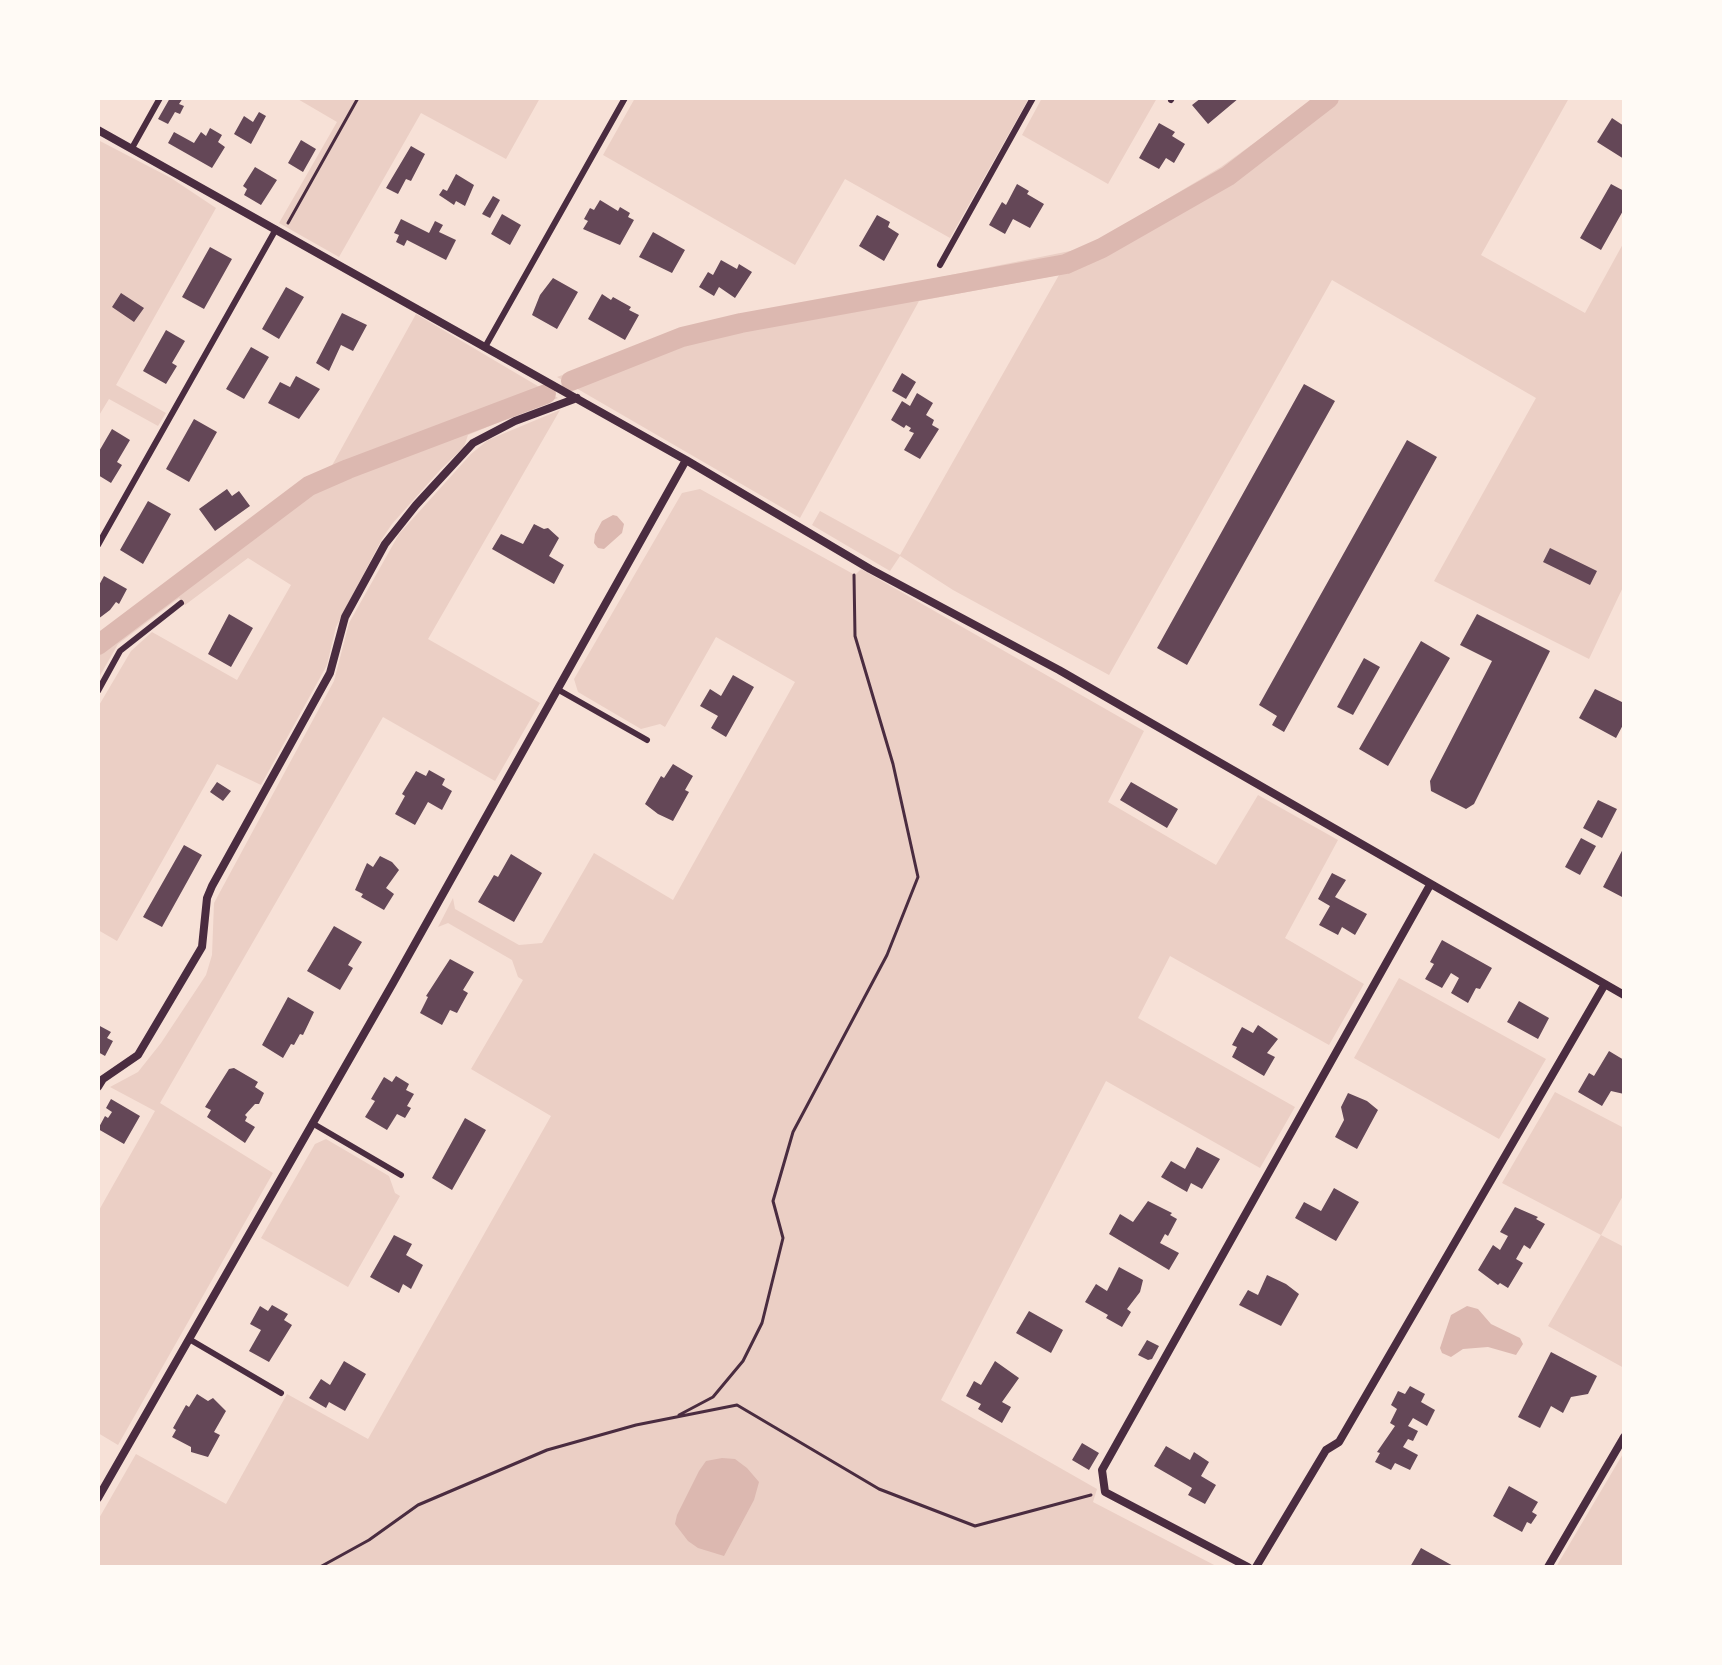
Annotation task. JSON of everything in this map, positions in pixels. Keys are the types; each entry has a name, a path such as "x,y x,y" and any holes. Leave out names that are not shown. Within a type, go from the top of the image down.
{"street":[{"path":"98,130 577,398 853,559 1059,670 1624,995"},
{"path":"98,1087 103,1079 138,1055 202,947 207,898 212,886 330,673 345,617 385,544 473,443 515,421 577,398"},
{"path":"98,1498 686,460"},
{"path":"1248,1567 1105,1492 1102,1470 1430,885"},
{"path":"1256,1567 1326,1450 1339,1442 1605,984"},
{"path":"1548,1567 1624,1437"}],"lane":[{"path":"132,148 160,98"},
{"path":"485,347 625,98"},
{"path":"940,265 1033,98"},
{"path":"98,545 279,231"},
{"path":"98,691 120,651 181,603"},
{"path":"557,689 647,740"},
{"path":"312,1123 401,1175"},
{"path":"189,1339 281,1393"}],"path":[{"path":"279,231 358,98"},
{"path":"679,1415 713,1397 743,1361 762,1323 783,1238 773,1201 793,1132 880,969 918,877 893,764 855,636 853,559"},
{"path":"320,1567 369,1540 418,1505 533,1456 636,1425 737,1405 879,1489 975,1526 1095,1494"}],"shaded area":[{"path":"296,98 540,98 506,159 421,113 339,257 279,223 337,122"},
{"path":"635,98 1029,98 950,238 845,179 795,265 603,155"},
{"path":"1042,98 1157,98 1108,184 1022,135"},
{"path":"1316,98 1569,98 1481,255 1585,313 1624,242 1624,585 1589,659 1434,581 1536,398 1332,280 1109,675 953,590 900,556 890,571 812,525 820,511 900,555 1059,275 919,301 800,518 557,377 692,327 1085,248 1221,167"},
{"path":"98,140 171,178 216,208 116,385 166,413 158,426 109,399 98,417"},
{"path":"416,314 558,398 468,435 464,447 392,524 336,627 327,665 261,785 217,764 117,941 98,930 98,707 131,651 152,632 237,680 291,585 248,558 185,605 179,598 118,644 98,679 98,636 307,480 329,471"},
{"path":"560,410 428,639 540,703 495,781 383,717 160,1103 273,1173 118,1445 98,1433 98,1212 155,1111 110,1087 138,1072 206,975 212,955 214,903 334,681 349,623 399,534 471,454 488,440"},
{"path":"700,489 855,575 861,569 1144,731 1108,802 1216,865 1258,795 1338,840 1285,938 1364,984 1329,1045 1170,956 1138,1018 1295,1107 1260,1168 1106,1081 941,1400 1097,1489 1093,1502 1218,1567 98,1567 98,1520 136,1454 226,1504 287,1394 368,1439 551,1116 471,1069 523,980 518,977 512,960 448,923 438,927 453,898 455,909 519,945 542,943 594,853 673,900 795,682 716,637 665,727 660,724 641,729 578,692 574,679 682,493"},
{"path":"613,515 624,524 622,533 604,549 598,548 594,543 595,534 602,521"},
{"path":"1399,978 1546,1059 1499,1139 1354,1058"},
{"path":"1555,1092 1624,1128 1624,1194 1601,1235 1502,1183"},
{"path":"326,1139 389,1176 395,1193 400,1196 348,1287 261,1238 315,1144"},
{"path":"1601,1235 1624,1247 1624,1368 1548,1326"},
{"path":"1467,1306 1478,1309 1491,1324 1520,1338 1523,1344 1516,1355 1488,1347 1463,1349 1451,1357 1442,1353 1440,1348 1451,1315"},
{"path":"1624,1452 1624,1567 1556,1567"},
{"path":"735,1459 759,1482 754,1500 724,1556 698,1548 675,1524 706,1461"}],"building":[{"path":"170,98 183,98 179,104 184,106 180,114 175,112 168,124 158,119"},
{"path":"1201,98 1239,98 1208,124 1192,105"},
{"path":"259,112 266,116 251,144 234,134 244,116 253,122"},
{"path":"1612,118 1624,126 1624,159 1597,142"},
{"path":"1159,123 1175,132 1172,136 1185,144 1174,163 1166,158 1159,169 1139,158"},
{"path":"210,128 222,135 218,142 225,147 212,168 168,143 174,132 194,143 201,132 206,136"},
{"path":"301,140 316,149 303,172 288,163"},
{"path":"411,146 425,154 411,181 406,179 398,194 386,188"},
{"path":"255,167 277,180 261,205 244,195 247,189 243,186"},
{"path":"456,174 474,185 465,206 456,201 454,205 439,195 443,189 447,191"},
{"path":"1017,184 1044,204 1030,228 1013,219 1005,234 989,225 1002,202 1006,205"},
{"path":"1611,184 1624,191 1624,209 1601,250 1580,238"},
{"path":"493,196 500,200 490,218 482,214"},
{"path":"600,200 618,211 620,207 630,213 628,217 634,220 620,245 583,229 590,208 594,210"},
{"path":"502,214 521,225 510,245 491,234"},
{"path":"877,215 890,222 888,227 899,234 884,261 859,246"},
{"path":"401,219 429,233 435,221 443,225 439,232 456,240 446,260 407,240 404,246 396,242 399,235 394,233"},
{"path":"653,232 685,250 672,273 639,257"},
{"path":"210,247 232,259 204,309 182,297"},
{"path":"721,260 737,269 739,264 752,272 735,298 719,287 714,296 699,287 708,272 713,275"},
{"path":"553,278 578,292 557,329 532,315 540,295"},
{"path":"286,287 304,297 279,339 262,329"},
{"path":"121,293 144,308 134,322 112,307"},
{"path":"602,294 631,307 629,310 639,315 625,340 588,319"},
{"path":"342,313 367,325 353,351 341,345 329,371 316,363"},
{"path":"166,330 185,341 172,363 177,366 166,384 143,371"},
{"path":"251,347 269,357 244,399 226,389"},
{"path":"902,373 916,382 906,399 892,391"},
{"path":"296,376 320,389 299,419 268,403 280,382 290,387"},
{"path":"1304,384 1335,401 1187,665 1157,648"},
{"path":"917,393 933,403 926,415 934,420 932,425 939,429 920,459 904,450 914,433 909,431 911,428 906,425 904,428 891,420 902,401 910,406"},
{"path":"194,419 217,432 189,482 166,469"},
{"path":"112,429 130,440 117,462 122,465 111,483 98,475 98,453"},
{"path":"1407,440 1437,457 1284,732 1272,725 1277,716 1259,705"},
{"path":"227,489 232,496 239,491 250,506 215,531 199,509"},
{"path":"148,501 171,514 143,564 120,550"},
{"path":"534,524 548,528 559,538 549,556 564,565 554,584 492,549 501,534 523,544"},
{"path":"1550,548 1597,571 1590,585 1543,562"},
{"path":"104,576 127,589 119,604 116,602 98,619 98,587"},
{"path":"229,614 253,628 231,667 208,654"},
{"path":"1477,614 1550,651 1474,804 1466,809 1431,791 1430,781 1492,661 1460,645"},
{"path":"1421,641 1450,658 1388,766 1359,749"},
{"path":"1364,658 1380,667 1353,715 1337,707"},
{"path":"733,675 754,687 726,737 711,728 718,716 700,706 710,689 721,696"},
{"path":"1595,689 1624,703 1624,723 1616,738 1579,718"},
{"path":"673,764 693,776 685,790 689,792 673,821 645,804 661,776 664,778"},
{"path":"429,770 445,779 442,785 452,791 442,810 428,802 415,825 395,814 405,796 402,794 416,771 426,776"},
{"path":"217,782 231,791 223,801 210,792"},
{"path":"1131,782 1178,809 1167,828 1120,800"},
{"path":"1598,800 1617,809 1602,838 1583,828"},
{"path":"1581,838 1596,846 1580,875 1565,867"},
{"path":"184,845 202,855 162,927 143,917"},
{"path":"1624,847 1624,898 1603,887"},
{"path":"511,854 542,873 514,922 478,902"},
{"path":"380,856 399,870 386,888 394,894 384,910 355,890 367,863 373,867"},
{"path":"1332,873 1346,880 1335,897 1367,914 1355,935 1342,927 1338,935 1319,925 1330,906 1318,899"},
{"path":"334,926 362,942 348,965 353,968 340,990 307,971"},
{"path":"1442,940 1492,968 1468,1003 1451,993 1459,978 1451,973 1442,988 1425,979"},
{"path":"450,959 474,972 463,990 468,993 457,1013 450,1010 442,1025 420,1013 426,996"},
{"path":"288,997 314,1012 303,1035 300,1034 294,1045 291,1044 283,1058 262,1045"},
{"path":"1519,1001 1549,1018 1538,1039 1507,1022"},
{"path":"98,1025 111,1032 107,1038 113,1041 105,1056 98,1052"},
{"path":"1258,1025 1278,1039 1267,1053 1275,1057 1264,1076 1232,1057 1237,1047 1232,1045 1242,1027 1253,1033"},
{"path":"1609,1051 1624,1060 1624,1094 1611,1091 1602,1106 1578,1092 1589,1073 1594,1076"},
{"path":"234,1068 258,1082 255,1087 264,1093 259,1104 255,1104 245,1115 245,1121 255,1127 245,1143 207,1117 211,1110 205,1107 229,1069"},
{"path":"396,1076 409,1084 406,1090 414,1094 405,1118 397,1114 387,1130 365,1117 384,1077 392,1082"},
{"path":"1348,1093 1367,1101 1378,1110 1357,1149 1335,1137 1344,1120 1341,1107"},
{"path":"111,1099 140,1116 124,1144 98,1129 105,1116 108,1118 112,1112 106,1108"},
{"path":"465,1118 486,1130 452,1190 432,1178"},
{"path":"1197,1147 1220,1159 1202,1189 1191,1183 1187,1192 1161,1177 1171,1161 1185,1169"},
{"path":"1334,1188 1359,1202 1336,1241 1295,1218 1304,1202 1321,1211"},
{"path":"1148,1201 1172,1213 1170,1215 1177,1219 1168,1236 1165,1234 1160,1243 1179,1253 1169,1270 1109,1234 1120,1214 1133,1222"},
{"path":"1515,1207 1538,1217 1536,1219 1545,1224 1530,1249 1524,1245 1516,1259 1523,1263 1508,1288 1500,1283 1498,1285 1478,1270 1493,1245 1500,1250 1508,1236 1500,1232"},
{"path":"394,1235 412,1244 406,1255 423,1265 411,1289 403,1284 399,1293 370,1277"},
{"path":"1119,1267 1143,1280 1140,1292 1127,1309 1131,1312 1122,1327 1085,1302 1096,1284 1107,1291"},
{"path":"1267,1275 1299,1294 1281,1326 1239,1305 1248,1290 1258,1295"},
{"path":"272,1305 288,1314 284,1320 292,1325 269,1362 249,1351 261,1330 250,1324 260,1306 268,1311"},
{"path":"1029,1311 1063,1330 1051,1353 1016,1333"},
{"path":"1147,1340 1159,1346 1152,1359 1148,1360 1138,1355"},
{"path":"1551,1352 1597,1376 1588,1394 1571,1397 1563,1413 1551,1406 1540,1428 1518,1417"},
{"path":"344,1361 366,1374 345,1411 329,1402 326,1408 309,1398 321,1379 330,1385"},
{"path":"995,1361 1019,1378 1002,1402 1011,1407 1002,1423 978,1409 981,1404 966,1396 974,1381 981,1385"},
{"path":"1410,1386 1425,1394 1421,1402 1435,1410 1427,1426 1413,1418 1408,1426 1418,1431 1413,1441 1408,1439 1403,1447 1418,1455 1410,1470 1395,1463 1391,1470 1375,1462 1380,1453 1377,1452 1395,1426 1390,1423 1397,1409 1391,1405 1398,1391 1405,1394"},
{"path":"197,1394 208,1401 213,1398 226,1411 214,1432 220,1435 208,1457 191,1452 191,1447 172,1437 176,1430 173,1428 186,1405 189,1407"},
{"path":"1082,1443 1099,1453 1089,1470 1072,1460"},
{"path":"1166,1446 1190,1460 1194,1452 1209,1462 1201,1476 1216,1485 1205,1504 1188,1495 1192,1488 1154,1466"},
{"path":"1509,1486 1538,1502 1532,1512 1537,1515 1531,1524 1527,1522 1522,1532 1493,1516"},
{"path":"1421,1548 1455,1567 1410,1567"}],"waterway":[{"path":"571,381 682,337 741,323 1066,264 1102,248 1228,176 1329,98"},
{"path":"98,645 309,486 546,394"}]}
